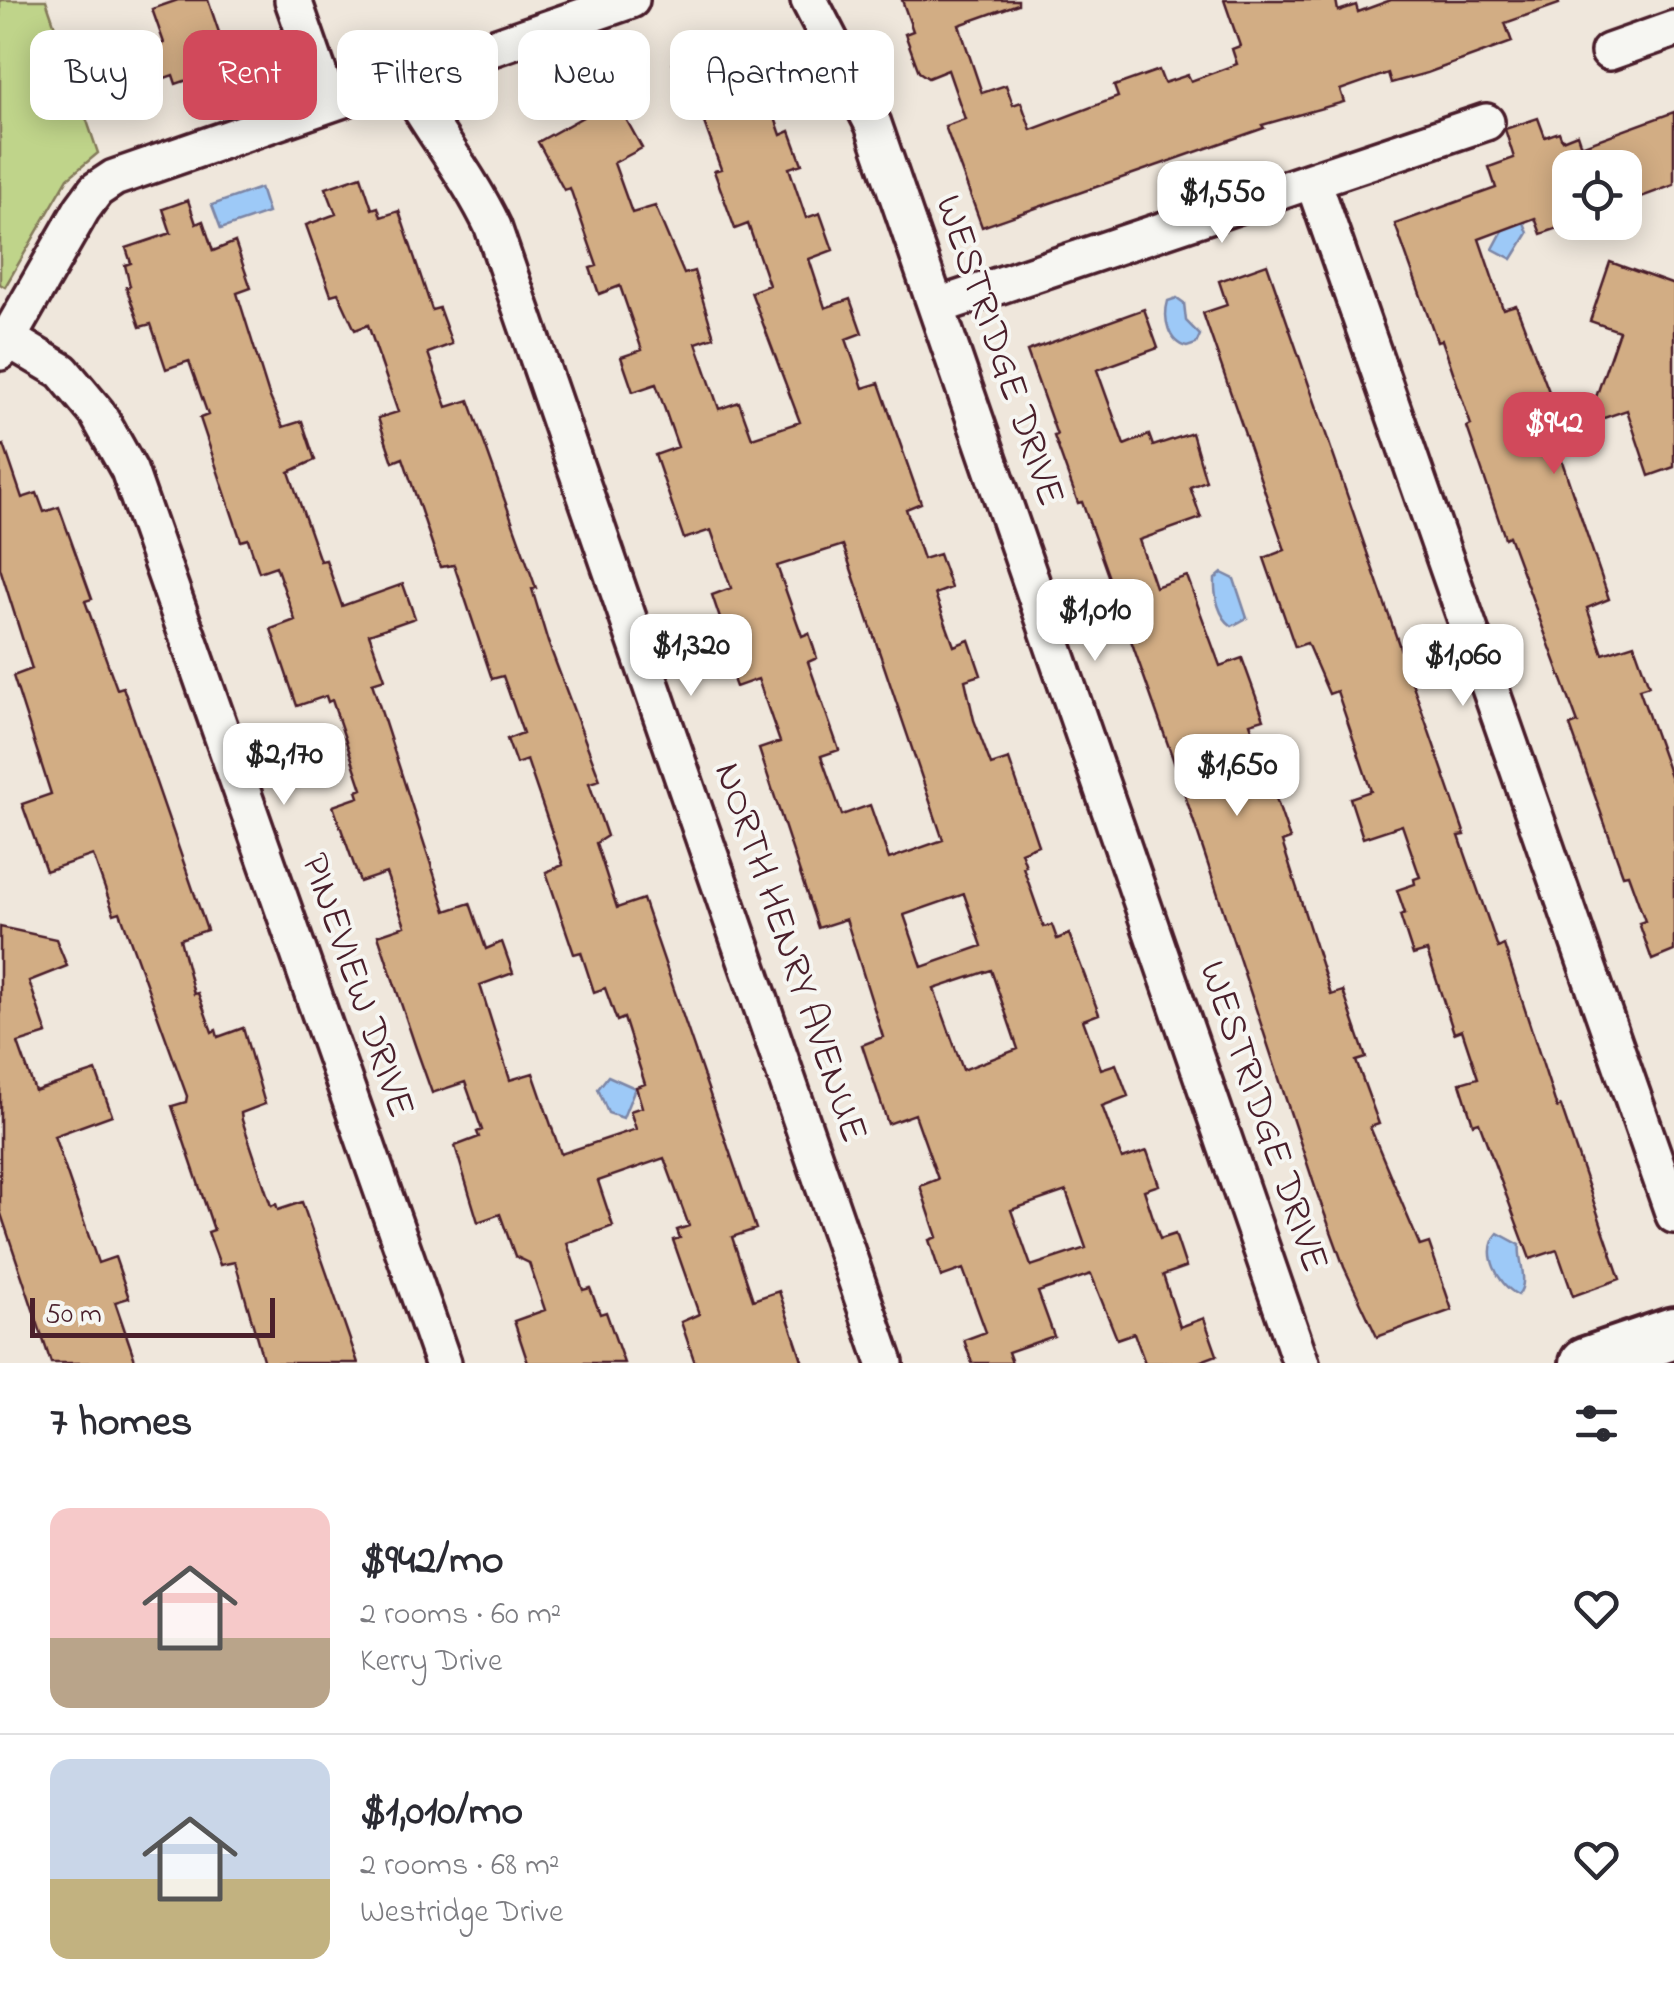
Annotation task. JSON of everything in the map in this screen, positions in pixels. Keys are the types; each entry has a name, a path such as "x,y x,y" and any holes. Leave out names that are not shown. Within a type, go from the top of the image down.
{"main road":[{"path":"1586,1363 1674,1332"}],"street":[{"path":"293,0 328,103"},
{"path":"498,45 631,0"},
{"name":"WESTRIDGE DRIVE","path":"809,0 873,124 1301,1363"},
{"path":"1609,52 1674,29"},
{"path":"4,345 96,190 137,169 337,100"},
{"name":"NORTH HENRY AVENUE","path":"426,120 474,186 494,227 886,1363"},
{"path":"938,306 1486,122"},
{"path":"1313,181 1674,1214"},
{"name":"PINEVIEW DRIVE","path":"4,345 62,371 98,413 129,470 443,1363"}],"green space":[{"path":"0,0 46,0 56,30 30,30 30,120 87,120 98,153 68,178 5,287 0,284"}],"water":[{"path":"260,188 268,213 221,229 212,205"},
{"path":"1519,209 1528,233 1512,259 1493,249 1502,232 1496,212"},
{"path":"1177,298 1184,303 1186,321 1200,335 1196,344 1187,347 1175,341 1167,322 1168,301"},
{"path":"1222,573 1234,579 1247,618 1232,626 1217,599 1215,579"},
{"path":"608,1076 635,1088 623,1118 608,1113 598,1089"},
{"path":"1498,1233 1520,1245 1523,1283 1518,1295 1504,1284 1494,1267 1491,1249"}],"building":[{"path":"178,0 208,0 218,30 183,30 183,82 176,84 173,75 163,79 163,30 159,30 152,9"},
{"path":"902,0 1018,0 1018,4 959,25 982,93 1006,85 1013,105 1021,102 1031,130 1118,97 1114,86 1159,70 1164,83 1188,75 1191,81 1237,64 1232,49 1240,46 1224,0 1336,0 1338,11 1356,5 1358,12 1391,0 1558,0 1559,4 1505,23 1512,42 1391,83 1388,73 1340,90 1344,102 1262,125 1264,128 982,227 945,126 965,119 948,70 928,78 919,72 905,34 913,31"},
{"path":"1674,112 1674,185 1642,197 1642,150 1552,150 1552,230 1541,234 1535,218 1479,239 1503,309 1516,305 1553,402 1543,406 1609,599 1587,608 1603,654 1634,644 1649,686 1639,689 1674,787 1674,951 1652,960 1639,923 1645,921 1628,874 1623,875 1570,726 1578,723 1509,536 1505,538 1442,340 1437,341 1395,224 1496,188 1489,167 1514,158 1505,129 1538,118 1545,137 1559,132 1562,140 1577,134 1581,146"},
{"path":"577,120 627,120 642,148 614,163 632,213 655,206 684,274 694,271 714,337 696,343 719,409 739,402 752,438 800,422 751,292 769,285 748,224 735,229 714,171 721,169 703,120 776,120 781,135 790,131 802,164 789,168 806,218 820,213 833,250 809,259 825,308 850,299 862,333 846,339 863,388 879,383 921,503 906,509 923,559 939,554 951,588 935,594 954,646 969,640 981,675 965,680 974,720 991,765 1009,759 1038,845 1021,852 1026,866 1023,867 1044,927 1052,925 1057,939 1069,934 1099,1014 1083,1020 1101,1069 1116,1064 1128,1096 1102,1106 1122,1159 1147,1151 1159,1185 1144,1190 1160,1239 1175,1234 1186,1267 1163,1275 1180,1327 1204,1318 1217,1355 1196,1363 1145,1363 1134,1333 1117,1339 1091,1274 1038,1292 1054,1336 1008,1352 1012,1363 972,1363 964,1340 986,1332 963,1269 941,1277 929,1240 937,1237 920,1186 938,1179 915,1114 888,1124 862,1045 883,1037 846,919 818,928 759,749 780,742 758,679 736,687 723,651 730,648 712,595 731,588 711,530 684,539 655,455 678,447 656,384 633,392 621,357 642,350 620,286 599,294 590,268 597,266 570,188 564,190 538,142","holes":["843,545 943,840 889,859 870,805 842,815 821,756 839,750 808,662 817,658 809,633 802,636 777,566","964,894 982,946 922,967 904,915","991,970 1018,1049 963,1070 934,989","1066,1191 1086,1248 1031,1266 1011,1210"]},
{"path":"361,176 372,209 378,207 381,217 399,211 432,310 439,308 452,344 428,353 447,407 469,400 536,588 532,589 548,642 600,780 589,783 607,836 596,843 617,908 643,899 756,1229 732,1237 753,1300 779,1291 803,1363 695,1363 681,1322 699,1314 673,1240 680,1238 677,1230 689,1226 664,1158 598,1181 613,1226 567,1243 583,1290 590,1288 600,1314 606,1312 624,1363 528,1363 514,1321 545,1310 529,1263 515,1256 500,1214 478,1222 455,1146 479,1137 477,1132 482,1130 465,1082 432,1093 416,1048 378,935 405,926 386,873 360,882 333,806 359,797 357,791 362,789 332,700 328,702 326,696 297,706 271,629 295,620 276,566 259,572 248,539 241,541 200,418 208,415 189,361 166,369 151,324 140,327 126,287 130,286 125,265 131,263 126,248 171,233 163,209 188,200 196,224 203,221 213,251 235,242 251,288 237,293 269,395 283,427 302,421 315,460 289,472 320,561 326,560 342,606 403,584 415,618 369,634 385,679 372,683 446,911 470,903 486,949 502,942 513,973 480,985 510,1080 533,1073 561,1154 636,1129 630,1111 642,1107 636,1087 645,1084 624,1018 617,1021 605,988 594,992 581,952 574,954 546,872 563,865 527,760 516,764 507,739 523,733 503,676 492,679 454,565 440,567 403,458 393,462 378,418 398,412 368,325 355,330 338,293 331,295 306,225 336,214 326,188"},
{"path":"1610,262 1674,285 1674,467 1649,476 1627,410 1601,419 1595,400 1619,331 1590,321"},
{"path":"1267,264 1465,835 1459,836 1498,948 1504,945 1557,1108 1561,1106 1620,1279 1573,1296 1557,1250 1530,1259 1479,1122 1473,1124 1460,1083 1478,1078 1462,1030 1454,1033 1427,951 1413,955 1400,915 1405,913 1397,890 1415,884 1414,879 1420,877 1402,825 1363,838 1350,798 1371,791 1337,691 1329,694 1307,643 1295,647 1264,558 1285,550 1203,313 1227,305 1219,281"},
{"path":"1144,309 1158,348 1097,370 1124,445 1149,435 1153,446 1192,433 1206,481 1190,487 1201,518 1139,540 1155,587 1187,576 1220,666 1242,658 1264,719 1250,723 1290,839 1282,842 1331,995 1343,991 1366,1058 1356,1061 1379,1124 1370,1127 1420,1246 1429,1243 1452,1310 1377,1337 1344,1267 1317,1193 1172,756 1082,502 1078,503 1054,436 1057,435 1027,351"},
{"path":"4,445 22,498 37,493 44,512 59,507 92,599 85,601 117,689 123,687 207,930 180,939 194,994 198,993 212,1032 216,1030 218,1037 243,1028 265,1104 241,1113 242,1120 271,1206 276,1204 278,1210 302,1202 358,1363 264,1363 235,1262 220,1265 208,1232 214,1230 172,1106 186,1102 187,1096 120,912 114,914 93,855 46,871 22,804 51,794 13,676 32,669 0,568 0,446"},
{"path":"0,927 56,939 67,966 29,981 47,1034 18,1043 35,1091 96,1071 112,1115 54,1136 98,1263 115,1257 129,1298 115,1302 136,1363 51,1363 0,1211"}]}
